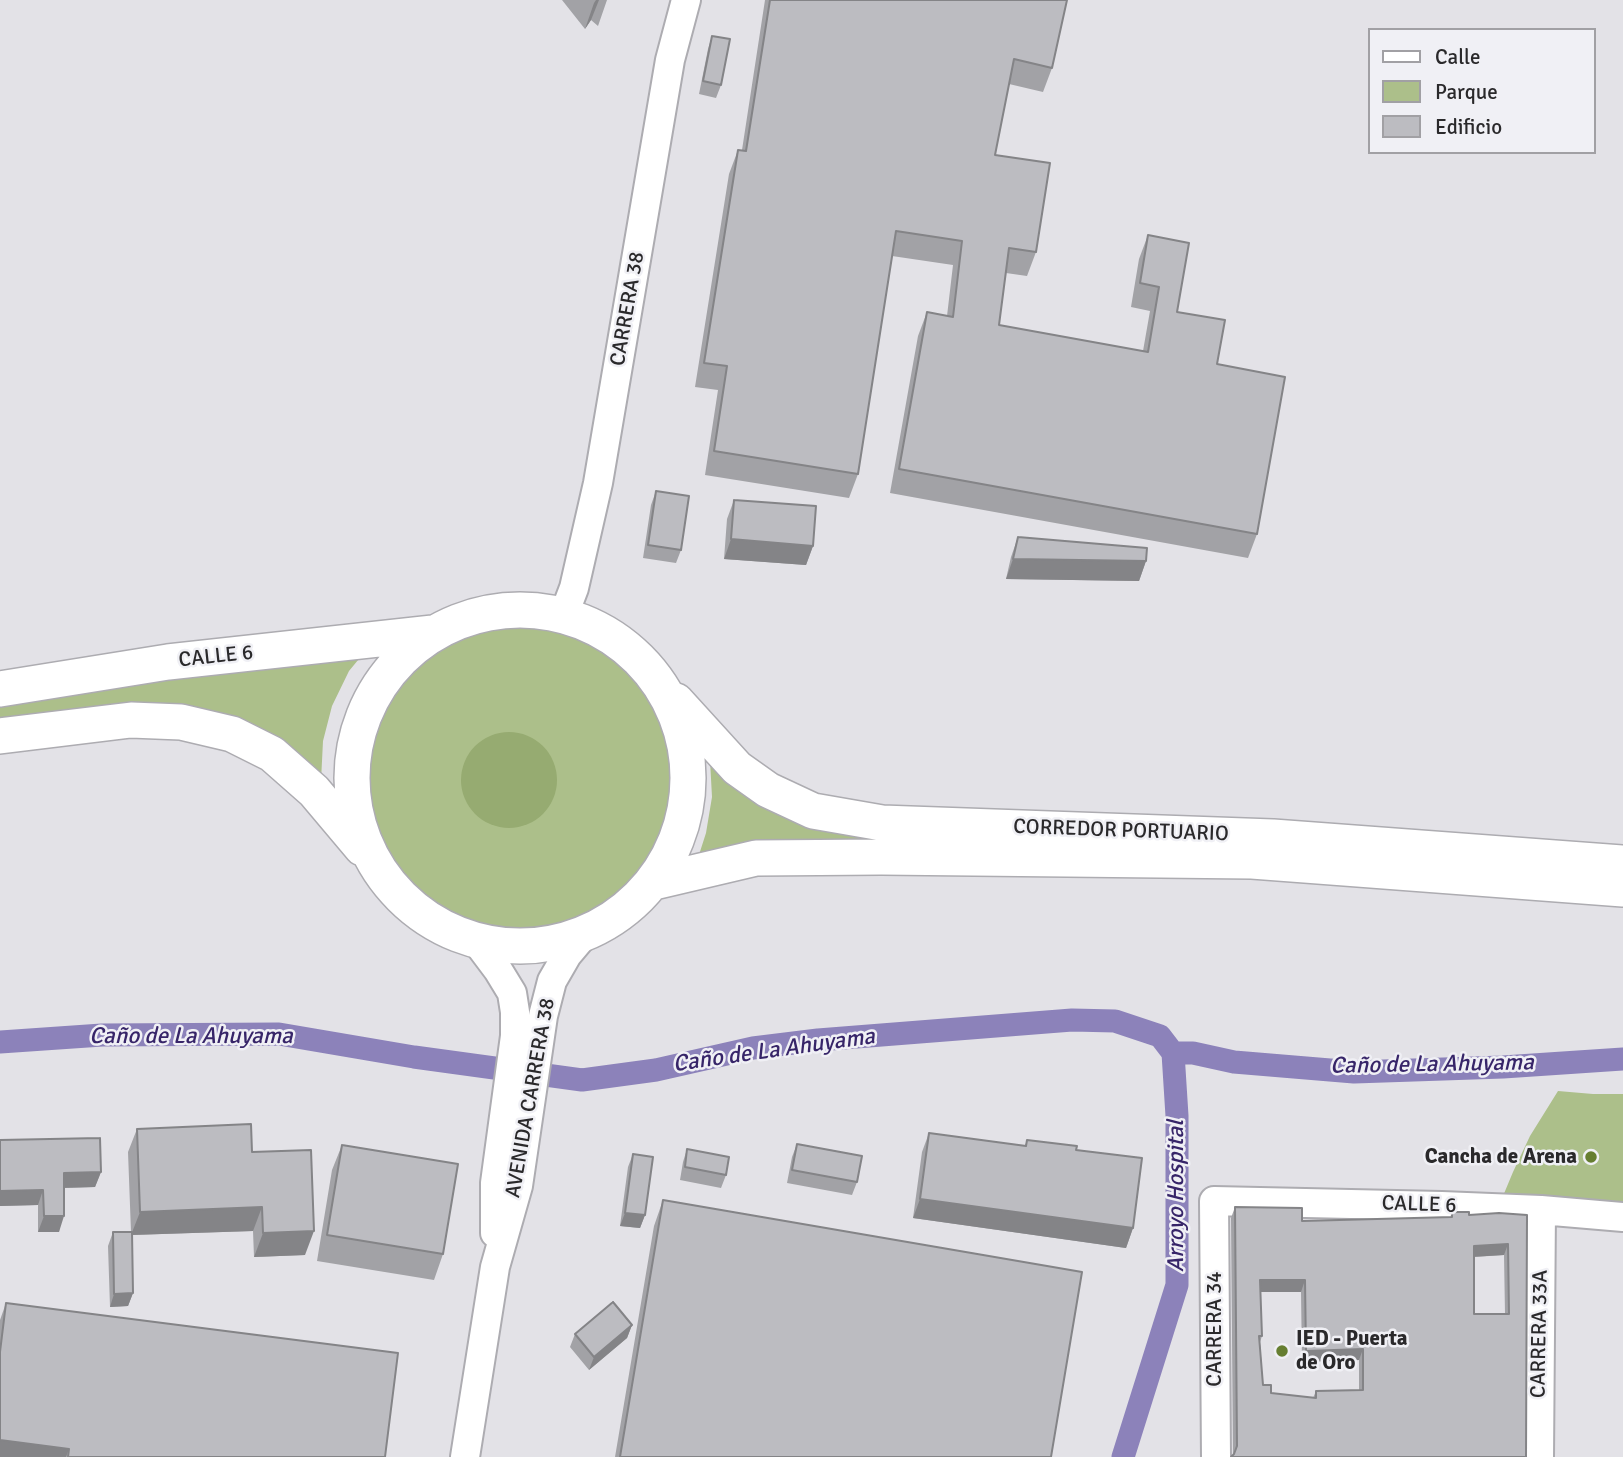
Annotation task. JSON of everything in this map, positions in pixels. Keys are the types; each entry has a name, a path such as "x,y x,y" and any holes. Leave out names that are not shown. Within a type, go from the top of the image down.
{"main road":[{"path":"0,736 131,720 181,722 232,734 271,754 314,791 402,899 437,926 477,942 513,948 549,946 583,936 610,922 634,904 654,881 675,847 687,808 689,768 682,728 666,690 644,663 618,639 548,611 508,609 469,616 433,633 403,656 379,685 362,719 353,756 352,793 360,830 375,865"},
{"name":"CALLE 6","path":"0,690 169,662 433,633"},
{"name":"CORREDOR PORTUARIO","path":"666,690 737,768 768,789 813,811 882,823 1273,837 1623,863"},
{"name":"CORREDOR PORTUARIO","path":"654,881 756,858 881,857 1252,861 1623,889"}],"street":[{"name":"CARRERA 38","path":"563,617 574,588 598,483 670,60 686,0"},
{"name":"AVENIDA CARRERA 38","path":"465,1457 495,1267 495,1183 511,1151 528,1036 543,1016 552,981 566,955 583,936"},
{"name":"AVENIDA CARRERA 38","path":"477,942 512,993 528,1036"},
{"name":"CALLE 6","path":"1214,1201 1541,1210 1623,1217"},
{"name":"CARRERA 34","path":"1214,1201 1216,1457"},
{"name":"CARRERA 33A","path":"1539,1457 1541,1210"}],"green space":[{"path":"520,627 549,630 578,639 604,653 627,671 645,694 659,720 668,749 671,778 668,807 659,836 645,862 627,885 604,903 578,917 549,926 520,929 491,926 462,917 436,903 413,885 395,862 381,836 372,807 369,778 372,749 381,720 395,694 413,671 436,653 462,639 491,630"},
{"path":"368,648 349,671 332,706 323,741 321,781 279,742 0,726 0,702 173,679"},
{"path":"509,732 527,736 543,746 553,762 557,780 553,798 543,814 527,824 509,828 491,824 475,814 465,798 461,780 465,762 475,746 491,736"},
{"path":"710,760 861,832 861,842 697,861 706,833 712,797"},
{"path":"1558,1091 1623,1094 1623,1204 1503,1196 1530,1136"}],"building":[{"path":"770,0 1067,0 1052,68 1014,59 995,155 1050,163 1036,252 1009,248 999,325 1148,352 1159,287 1140,283 1148,235 1189,243 1177,312 1225,320 1217,364 1285,377 1257,534 899,469 927,312 953,317 962,241 896,231 858,474 714,451 727,366 704,363 738,150 746,151"},
{"path":"712,36 730,39 721,85 703,81"},
{"path":"656,491 689,496 681,550 648,545"},
{"path":"734,500 816,506 813,546 731,539"},
{"path":"1018,537 1147,548 1146,561 1013,559"},
{"path":"251,1124 252,1152 311,1150 314,1231 263,1233 262,1207 140,1212 137,1129"},
{"path":"929,1133 1026,1146 1027,1140 1077,1146 1076,1150 1142,1158 1133,1228 920,1199"},
{"path":"100,1138 101,1172 64,1173 64,1216 44,1216 43,1190 0,1191 0,1140"},
{"path":"797,1144 862,1156 857,1182 792,1170"},
{"path":"342,1145 458,1164 443,1254 327,1235"},
{"path":"687,1149 729,1157 726,1175 685,1167"},
{"path":"633,1154 653,1157 645,1215 625,1213"},
{"path":"663,1200 1082,1272 1051,1457 620,1457"},
{"path":"1235,1207 1302,1208 1302,1221 1452,1217 1452,1212 1469,1212 1469,1215 1527,1215 1526,1457 1231,1457 1237,1446","holes":["1508,1244 1509,1314 1474,1314 1474,1246","1260,1280 1305,1280 1306,1351 1363,1349 1363,1390 1316,1391 1316,1398 1271,1393 1271,1385 1263,1385 1259,1336 1262,1336"]},
{"path":"113,1232 132,1232 133,1293 114,1294"},
{"path":"613,1302 632,1325 594,1357 575,1334"},
{"path":"6,1303 398,1353 385,1457 68,1457 69,1449 0,1440 0,1352"}],"waterway":[{"name":"Caño de La Ahuyama","path":"0,1042 102,1035 279,1034 414,1057 582,1080 656,1070 753,1048 818,1040 1072,1020 1115,1021 1160,1036 1173,1053 1193,1053 1234,1062 1354,1072 1503,1067 1623,1059"},
{"name":"Arroyo Hospital","path":"1123,1457 1177,1285 1177,1116 1173,1053"}],"place":[{"name":"Cancha de Arena","path":"1591,1157"},
{"name":"IED - Puerta de Oro","path":"1282,1351"}]}
